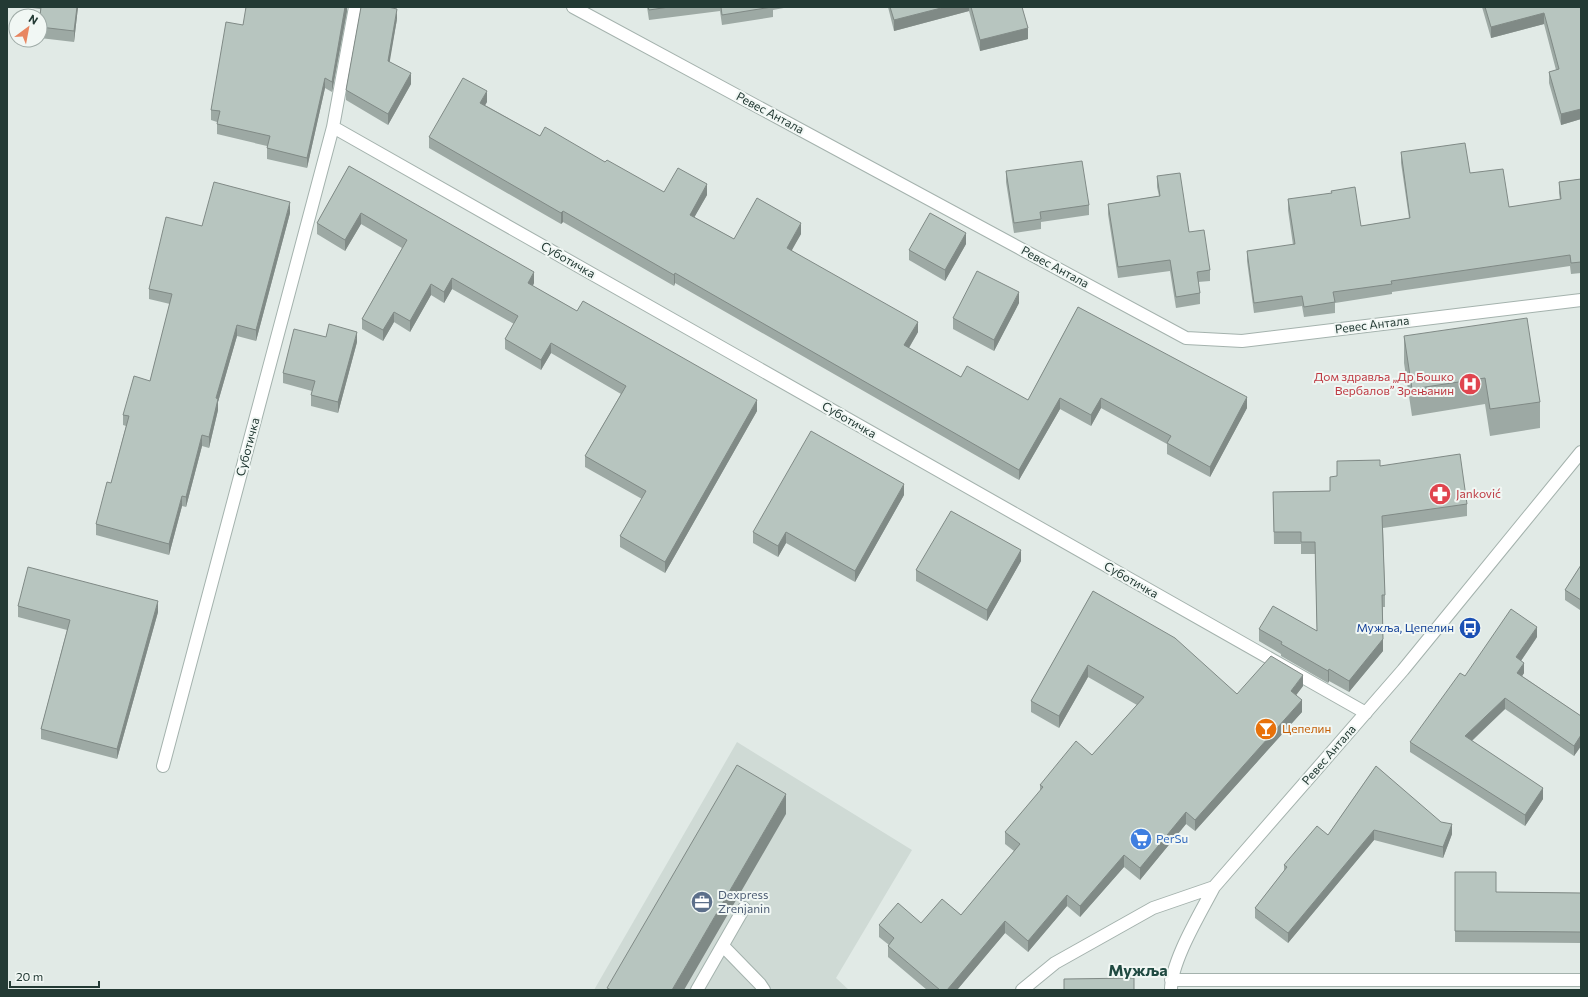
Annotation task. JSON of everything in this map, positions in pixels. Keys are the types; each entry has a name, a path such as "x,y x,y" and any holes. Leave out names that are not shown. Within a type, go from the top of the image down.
{"street":[{"name":"Суботичка","path":"163,766 333,127 355,7"},
{"name":"Ревес Антала","path":"573,7 1186,338 1242,341 1581,300"},
{"name":"Суботичка","path":"333,127 1366,713"},
{"name":"Ревес Антала","path":"1022,990 1055,963 1154,908 1214,887 1403,670 1581,452"},
{"path":"1214,887 1184,943 1171,985 1581,980"},
{"path":"697,990 744,908"},
{"path":"723,946 764,990"}],"shaded area":[{"path":"737,742 912,850 836,978 849,990 594,990"}],"building":[{"path":"77,7 74,31 48,28 48,8 41,8"},
{"path":"246,7 345,7 332,82 325,78 307,158 267,148 270,136 217,124 220,111 211,110 226,22 243,25"},
{"path":"361,7 388,7 397,9 388,61 411,73 388,114 346,90"},
{"path":"648,7 669,7 649,10"},
{"path":"721,7 772,7 722,15"},
{"path":"890,7 945,7 894,20"},
{"path":"971,7 1022,7 1028,28 980,40"},
{"path":"1485,7 1581,7 1581,109 1561,114 1549,72 1559,69 1544,13 1491,27"},
{"path":"463,78 487,91 480,103 540,136 545,127 605,162 607,160 664,192 678,168 707,184 690,215 734,239 757,198 801,223 787,248 918,322 904,345 961,377 967,366 1028,400 1078,307 1247,397 1210,467 1167,443 1171,436 1101,398 1091,415 1060,398 1019,470 675,273 674,275 563,211 561,213 429,137"},
{"path":"1465,143 1470,173 1503,169 1509,207 1561,199 1559,182 1581,179 1581,262 1571,263 1570,255 1391,281 1392,284 1333,292 1335,302 1304,307 1302,296 1254,303 1247,251 1295,244 1288,199 1332,193 1331,191 1355,187 1361,226 1410,218 1401,152"},
{"path":"1082,161 1089,205 1040,212 1041,219 1014,223 1006,171"},
{"path":"349,166 534,272 528,283 577,311 583,301 757,400 665,562 620,536 646,491 585,456 626,386 551,343 541,360 505,339 518,316 452,278 444,292 431,284 410,321 394,312 383,330 362,319 407,240 361,213 345,240 317,223"},
{"path":"1180,173 1189,232 1204,230 1210,270 1197,272 1200,293 1176,297 1170,260 1118,267 1108,204 1160,196 1157,176"},
{"path":"214,182 290,202 256,330 237,325 216,398 218,399 209,437 202,435 186,497 182,496 169,544 96,524 107,482 111,483 129,416 123,415 134,376 150,381 172,294 149,289 166,217 202,226"},
{"path":"930,213 966,233 945,270 909,250"},
{"path":"977,271 1019,292 994,340 953,318"},
{"path":"1527,318 1540,402 1490,409 1485,378 1412,389 1404,336"},
{"path":"329,324 357,332 338,402 311,395 315,381 283,373 294,329 326,337"},
{"path":"811,431 904,484 855,571 786,532 778,546 753,532"},
{"path":"1460,454 1467,504 1382,516 1385,595 1382,595 1383,639 1349,681 1329,669 1328,671 1281,644 1282,642 1259,629 1273,606 1317,631 1315,542 1301,542 1301,532 1274,532 1273,492 1330,491 1330,477 1337,476 1337,461 1380,460 1380,466"},
{"path":"951,511 1021,550 987,610 916,570"},
{"path":"1581,565 1581,600 1565,590"},
{"path":"28,567 158,601 117,749 41,729 70,620 18,606"},
{"path":"1093,591 1175,638 1237,694 1271,656 1303,675 1291,691 1302,700 1195,820 1186,812 1140,868 1124,855 1080,906 1067,895 1028,941 1005,921 947,990 940,990 888,946 894,938 879,925 898,903 921,923 942,899 961,915 1020,844 1005,832 1043,787 1040,785 1076,741 1092,755 1144,697 1088,665 1059,716 1031,701"},
{"path":"1511,609 1537,627 1516,657 1524,663 1517,673 1581,716 1581,735 1574,746 1505,698 1465,736 1543,788 1525,815 1410,742 1460,673 1465,676"},
{"name":"Dexpress Zrenjanin","path":"737,765 786,794 672,990 611,990 607,988"},
{"path":"1376,766 1441,822 1452,824 1443,847 1374,830 1288,933 1255,908 1287,867 1284,865 1317,826 1328,835"},
{"path":"1455,872 1496,872 1496,892 1581,893 1581,932 1455,931"},
{"path":"1134,978 1134,990 1064,990 1064,979"}],"place":[{"name":"Дом здравља „Др Бошко Вербалов” Зрењанин","path":"1470,384"},
{"name":"Janković","path":"1440,494"},
{"name":"Мужља, Цепелин","path":"1470,628"},
{"name":"Цепелин","path":"1266,729"},
{"name":"PerSu","path":"1141,839"},
{"name":"Dexpress Zrenjanin","path":"702,902"}],"district":[{"name":"Мужља","path":"1138,970"}]}
